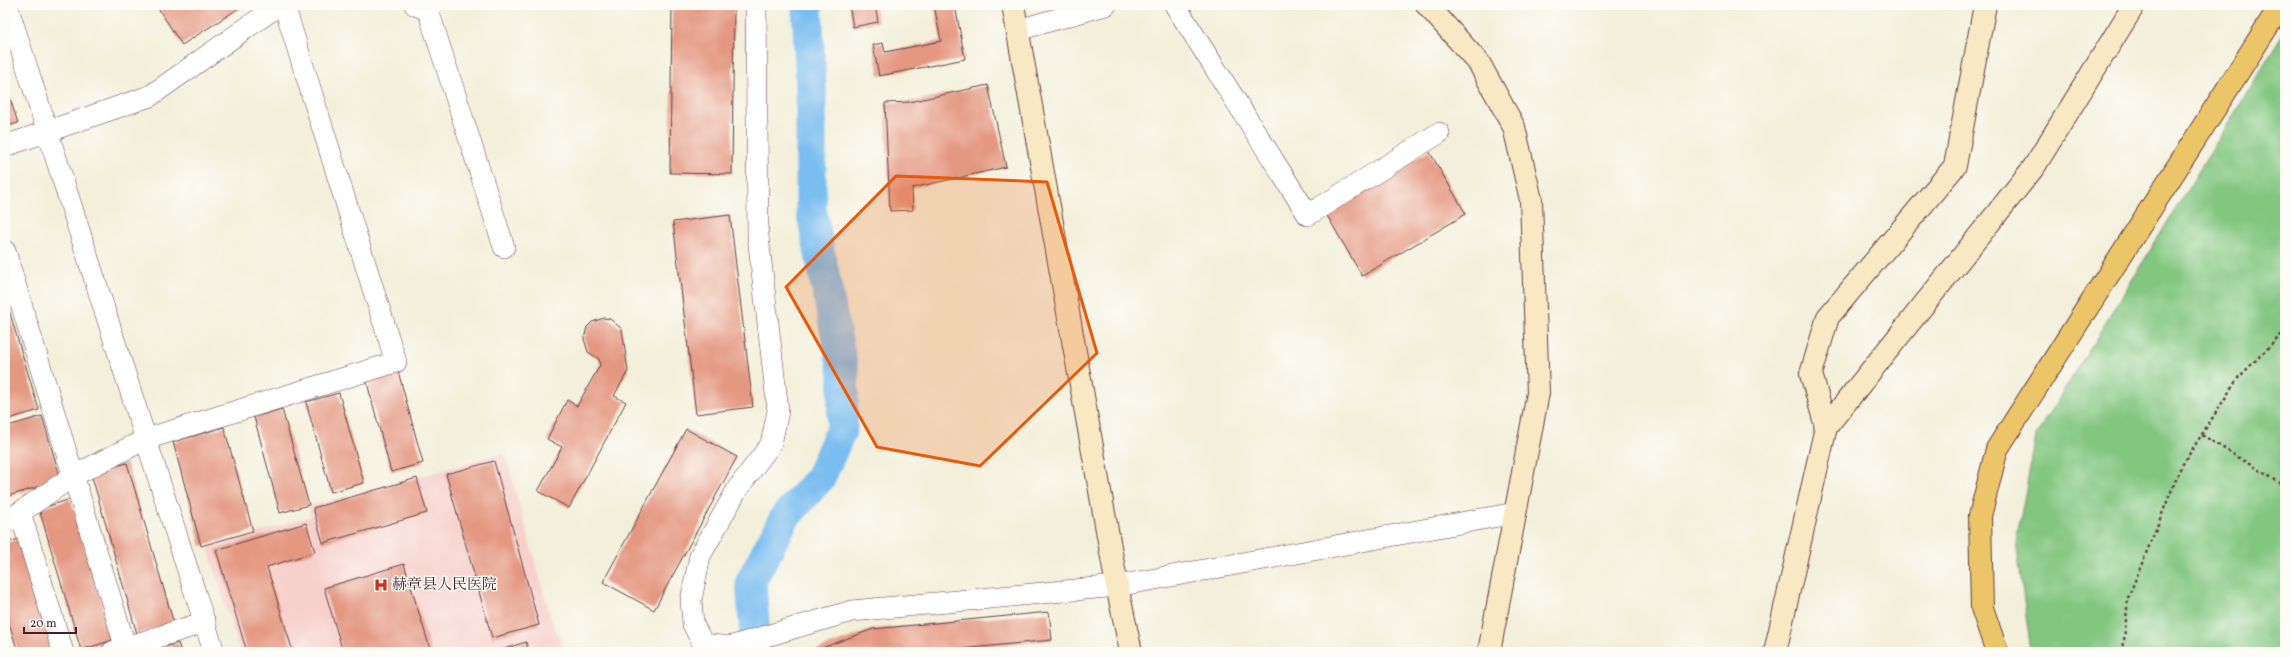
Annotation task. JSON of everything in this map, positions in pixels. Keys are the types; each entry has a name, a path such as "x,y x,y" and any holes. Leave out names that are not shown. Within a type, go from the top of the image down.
{"main road":[{"path":"1013,5 1117,586 1131,652"},
{"path":"1427,5 1479,63 1514,127 1531,200 1538,394 1489,652"},
{"path":"1826,427 1811,374 1828,317 1955,166 1985,5"},
{"path":"1774,652 1826,427 2034,167 2134,5"},
{"path":"1997,652 1982,608 1980,516 1997,449 2282,5"}],"street":[{"path":"7,5 214,652"},
{"path":"5,146 150,96 279,5"},
{"path":"63,652 13,517 74,476 146,439 396,362 284,5"},
{"path":"415,5 428,10 504,247"},
{"path":"756,5 758,236 778,411 771,444 738,488 700,556 691,600 693,624 704,648 729,647 852,611 1117,586 1515,513"},
{"path":"1018,30 1106,5"},
{"path":"1175,5 1308,215 1439,133"},
{"path":"5,251 74,476 121,650 205,622"}],"path":[{"path":"2123,652 2128,598 2181,467 2238,378 2285,331"},
{"path":"2202,435 2285,486"}],"highlighted area":[{"path":"896,176 1047,182 1097,353 980,466 877,447 786,287"}],"shaded area":[{"name":"赫章县人民医院","path":"505,453 552,622 566,652 240,652 208,548 311,516 308,507"}],"green space":[{"path":"2285,31 2285,652 2031,652 2016,542 2036,436"}],"building":[{"path":"156,5 244,5 182,45"},
{"path":"672,5 734,5 732,174 670,173"},
{"path":"849,5 875,5 878,22 853,27"},
{"path":"934,5 955,5 965,59 879,76 873,45 883,43 885,52 941,41"},
{"path":"5,83 18,123 5,127"},
{"path":"988,85 1006,167 912,188 913,210 890,211 885,103 909,102"},
{"path":"1429,151 1466,214 1362,276 1325,212"},
{"path":"730,215 753,407 696,414 673,222"},
{"path":"5,297 39,410 9,419 5,405"},
{"path":"604,318 610,319 622,329 628,371 614,396 626,402 569,508 538,491 562,447 547,439 567,400 577,406 600,365 599,359 588,352 584,339 587,327 592,322"},
{"path":"398,371 423,463 391,472 366,379"},
{"path":"339,393 364,483 331,492 306,402"},
{"path":"282,409 309,505 280,513 254,417"},
{"path":"42,416 61,480 5,497 5,427"},
{"path":"224,427 253,531 201,546 173,442"},
{"path":"686,429 737,457 654,610 603,582"},
{"path":"494,461 539,625 492,638 446,474"},
{"path":"127,463 174,624 137,634 91,473"},
{"path":"417,478 427,513 323,543 313,508"},
{"path":"71,499 113,640 81,650 39,509"},
{"path":"306,523 315,552 267,567 293,652 247,652 216,550"},
{"path":"19,539 53,652 18,652 5,610 5,543"},
{"path":"404,564 431,652 343,652 324,588"},
{"path":"1049,612 1052,640 930,652 811,652 873,629"},
{"path":"526,642 529,652 494,652"},
{"path":"178,643 181,652 149,652"}],"waterway":[{"path":"756,652 751,581 785,517 820,478 842,428 844,374 811,209 811,86 807,5"}],"place":[{"name":"赫章县人民医院","path":"381,585"}]}
